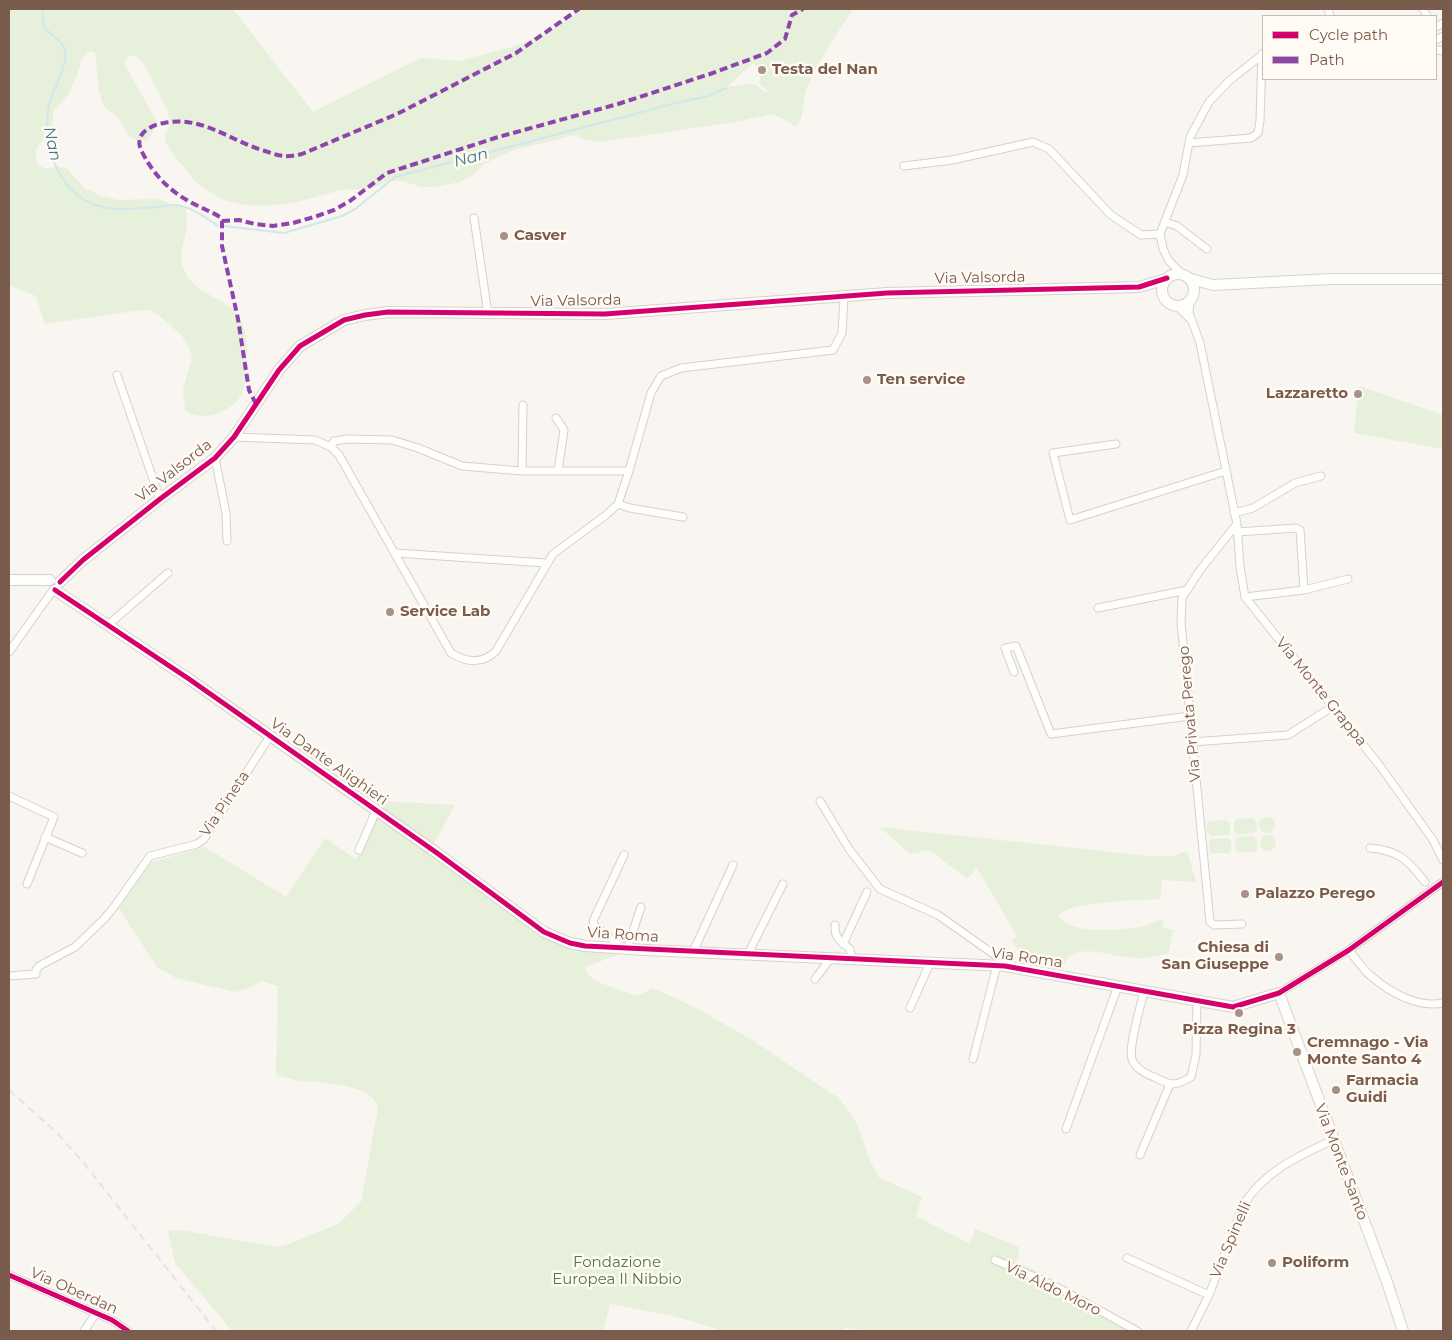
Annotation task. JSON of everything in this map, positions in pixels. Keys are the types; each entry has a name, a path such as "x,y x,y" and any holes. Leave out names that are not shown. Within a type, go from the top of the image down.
{"street":[{"path":"1192,298 1194,289 1186,277 1169,261 1163,249 1160,234 1184,175 1190,137 1209,102 1229,81 1262,55"},
{"path":"1189,143 1252,138 1258,133 1262,76"},
{"path":"904,166 952,160 1033,142 1049,149 1111,215 1141,235 1160,234"},
{"path":"474,218 488,314"},
{"path":"1166,222 1177,226 1207,249"},
{"path":"1194,248 1197,240"},
{"path":"1169,261 1170,271 1162,288 1164,298 1172,305 1177,306 1213,285"},
{"path":"1166,278 1171,275 1186,277 1213,285 1331,280 1443,279"},
{"name":"Via Valsorda","path":"54,585 160,499 215,458 234,437 278,370 300,346 344,320 388,312 605,314 887,293 1139,288 1166,278"},
{"name":"Via Valsorda","path":"1139,288 1164,298"},
{"path":"234,437 315,440 331,447 339,455 451,653 461,659 475,660 488,658 496,651 553,554 618,504 651,393 661,376 681,368 832,350 842,333 844,297"},
{"name":"Via Monte Grappa","path":"1192,298 1189,314 1199,340 1226,471 1237,528 1240,567 1245,597 1386,773 1433,840 1443,860"},
{"name":"Via Monte Grappa","path":"1177,306 1191,320"},
{"path":"117,375 160,499"},
{"path":"522,471 523,406"},
{"path":"556,418 564,430 558,471"},
{"path":"331,447 334,441 348,439 392,440 418,448 462,466 522,471 629,471"},
{"path":"1116,444 1054,453 1070,520 1226,471"},
{"path":"215,458 226,513 228,541"},
{"path":"1234,513 1253,508 1295,483 1322,476"},
{"path":"618,504 630,508 683,517"},
{"path":"1237,528 1298,528 1300,530 1304,590"},
{"name":"Via Privata Perego","path":"1237,528 1200,570 1182,598 1181,623 1210,922 1214,925 1242,924"},
{"path":"395,553 546,563"},
{"path":"108,625 168,574"},
{"path":"1245,597 1304,590 1348,579"},
{"path":"9,580 54,585 9,652"},
{"name":"Via Dante Alighieri","path":"54,585 72,601 270,736 544,932 570,943"},
{"path":"1098,608 1187,590"},
{"path":"1014,672 1005,648 1016,646 1051,734 1190,716"},
{"path":"1192,742 1288,735 1332,707"},
{"name":"Via Pineta","path":"9,976 36,974 39,966 75,947 114,907 150,856 197,844 204,839 270,736"},
{"path":"9,796 54,817 27,884"},
{"path":"820,801 849,849 880,888 938,915 1012,967"},
{"path":"359,850 376,811"},
{"path":"46,838 82,853"},
{"path":"1370,848 1383,849 1405,859 1414,866 1426,882"},
{"path":"624,855 593,921 594,925 625,949"},
{"path":"693,952 733,865"},
{"name":"Via Roma","path":"570,943 625,949 997,965 1233,1007 1279,993 1349,950 1443,882"},
{"path":"748,954 783,884"},
{"path":"843,944 867,892"},
{"name":"Via Roma","path":"625,949 641,907"},
{"path":"835,925 834,932 837,939 850,949 852,959"},
{"path":"1349,950 1370,977 1404,999 1436,1004 1443,1003"},
{"path":"815,978 831,958"},
{"path":"910,1008 930,963"},
{"name":"Via Roma","path":"973,1059 997,965"},
{"path":"1066,1128 1118,986"},
{"path":"1144,991 1132,1042 1132,1060 1143,1072 1170,1084 1179,1085 1191,1077 1196,1056 1197,1000"},
{"name":"Via Monte Santo","path":"1279,993 1387,1282 1403,1331"},
{"path":"1140,1155 1170,1084"},
{"name":"Via Spinelli","path":"1191,1331 1209,1294 1248,1197 1270,1174 1291,1160 1333,1140"},
{"name":"Via Spinelli","path":"1127,1258 1209,1294"},
{"name":"Via Aldo Moro","path":"995,1260 1055,1286 1137,1331"},
{"name":"Via Oberdan","path":"9,1275 112,1320 125,1329 132,1331"},
{"path":"84,1331 96,1313"}],"green space":[{"path":"9,9 233,9 313,112 421,58 459,61 519,45 551,31 583,9 853,9 816,68 806,90 801,119 796,127 782,118 771,114 741,121 601,142 585,140 575,135 511,151 484,164 475,174 460,182 435,187 421,187 403,181 389,181 370,189 341,190 296,202 267,206 245,205 221,199 197,183 173,154 165,141 165,134 171,124 167,110 144,64 137,57 130,55 124,63 158,124 148,139 141,140 130,137 117,116 106,109 102,101 99,91 95,53 90,51 82,59 68,95 54,110 51,130 35,152 37,164 46,168 56,166 68,169 83,187 101,196 118,200 157,199 185,208 187,223 182,261 186,275 196,286 234,310 240,318 246,335 245,380 240,397 233,405 217,414 203,416 189,413 185,410 183,390 192,357 187,343 181,335 150,310 45,324 36,296 9,285","holes":["753,63 759,70 759,83 768,91 766,93 756,85 747,84 727,87"]},
{"path":"1359,386 1443,415 1443,449 1354,433"},
{"name":"Fondazione Europea Il Nibbio","path":"378,801 455,805 428,854 532,925 529,930 562,943 622,953 586,967 585,971 598,982 637,996 653,988 698,1009 752,1040 837,1097 849,1111 858,1126 878,1177 922,1197 916,1216 970,1244 975,1229 1019,1247 1017,1261 1146,1331 868,1331 846,1328 839,1331 722,1331 672,1316 610,1304 603,1331 232,1331 175,1263 168,1231 181,1230 276,1247 289,1244 338,1224 361,1202 378,1109 374,1100 357,1089 333,1084 297,1081 277,1075 278,986 261,981 249,988 235,992 176,978 157,967 119,909 152,862 205,847 286,897 325,838 356,859"},
{"path":"1264,817 1270,817 1275,822 1273,831 1264,833 1259,828 1259,822"},
{"path":"1252,818 1256,821 1257,830 1254,833 1237,834 1234,831 1234,822 1237,819"},
{"path":"1226,820 1230,823 1228,835 1211,836 1207,833 1207,824 1210,821"},
{"path":"880,827 1148,856 1173,856 1187,851 1196,882 1162,880 1160,899 1090,904 1075,907 1059,916 1074,927 1098,930 1135,928 1162,919 1164,928 1173,930 1168,954 1137,958 1087,951 1072,955 1063,967 1026,963 1012,941 1017,936 977,868 967,879 930,850 910,854"},
{"path":"1265,835 1271,835 1276,840 1274,849 1265,851 1260,846 1260,840"},
{"path":"1254,836 1257,840 1255,852 1238,852 1235,850 1235,840 1237,837"},
{"path":"1228,838 1231,841 1229,853 1210,852 1209,842 1211,839"}],"waterway":[{"name":"Nan","path":"43,9 45,27 63,45 65,51 62,73 49,104 47,128 49,145 54,161 61,176 71,189 84,199 99,206 117,209 172,205 186,207 198,212 218,226"},
{"name":"Nan","path":"224,226 284,233 342,216 355,209 395,177 708,96 726,88"}],"railway":[{"path":"9,1090 55,1131 83,1162 216,1331"}],"marked path":[{"path":"256,404 249,390 238,319 222,246 222,221 220,217 178,195 157,175 141,150 139,143 142,134 151,127 161,123 178,121 216,130 252,147 275,154 283,156 302,154 397,114 516,53 579,9"},
{"path":"222,221 239,220 273,226 314,217 334,210 350,201 387,173 495,138 618,104 710,74 767,53 785,39 792,15 803,9"}],"cycle path":[{"path":"60,582 83,560 215,458 234,437 279,370 300,346 344,320 388,312 605,314 887,293 1139,287 1167,278"},
{"path":"55,590 189,679 437,853 544,932 570,943 585,946 1005,966 1233,1007 1279,993 1349,950 1443,882"},
{"path":"9,1275 112,1320 128,1331"}],"place":[{"name":"Testa del Nan","path":"762,70"},
{"name":"Casver","path":"504,236"},
{"name":"Ten service","path":"867,380"},
{"name":"Lazzaretto","path":"1358,394"},
{"name":"Service Lab","path":"390,612"},
{"name":"Palazzo Perego","path":"1245,894"},
{"name":"Chiesa di San Giuseppe","path":"1279,957"},
{"name":"Pizza Regina 3","path":"1239,1013"},
{"name":"Cremnago - Via Monte Santo 4","path":"1297,1052"},
{"name":"Farmacia Guidi","path":"1336,1090"},
{"name":"Poliform","path":"1272,1263"}]}
